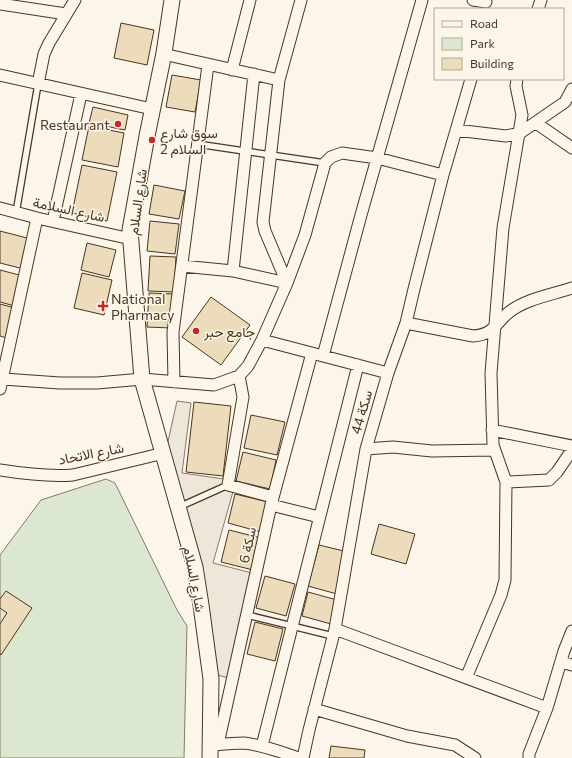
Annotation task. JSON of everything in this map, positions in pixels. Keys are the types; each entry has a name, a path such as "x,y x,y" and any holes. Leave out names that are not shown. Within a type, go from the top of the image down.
{"street":[{"path":"38,84 44,54 48,43 75,0"},
{"name":"شارع السلام","path":"172,0 164,54 152,109 130,230 149,405 164,453 195,567 211,678 213,749"},
{"name":"شارع السلام","path":"146,379 140,229 154,137 183,0"},
{"path":"232,70 250,0"},
{"path":"286,283 265,231 263,222 279,80 301,0"},
{"name":"سكة 6","path":"213,749 247,614 272,501 377,158 422,0"},
{"path":"473,0 486,4"},
{"path":"0,4 66,14"},
{"path":"172,56 279,80"},
{"path":"174,382 173,332 208,65"},
{"path":"233,271 254,74"},
{"path":"0,75 152,109"},
{"name":"سكة 44","path":"303,758 334,632 366,449 388,373 406,324 443,175 471,80"},
{"path":"466,678 501,596 505,580 506,482 493,445 491,373 503,228 522,115 516,86 517,80"},
{"path":"456,130 506,136 520,133 565,102 572,89"},
{"path":"53,221 81,94"},
{"path":"536,123 572,148"},
{"path":"37,218 1,384 97,383 146,379 214,385 239,376 248,366 262,340 305,235 325,163 332,157 342,153 377,158 443,175"},
{"name":"شارع السلامة","path":"0,208 37,218 131,238"},
{"path":"182,266 233,271 286,283"},
{"path":"406,324 473,336 482,336 496,327 507,314 520,305 572,288"},
{"path":"262,340 388,373"},
{"path":"262,746 358,365"},
{"path":"239,376 243,397 228,485 319,517"},
{"path":"492,430 572,446"},
{"path":"366,449 393,447 432,451 494,450"},
{"path":"506,482 549,480 557,472 572,450"},
{"name":"شارع الاتحاد","path":"0,470 33,475 66,475 164,453"},
{"path":"526,757 566,664 572,631"},
{"path":"334,632 547,708"},
{"path":"314,709 407,736 455,745 475,758"},
{"path":"213,749 229,743 245,744 262,746 299,758"}],"lane":[{"path":"16,213 38,84"},
{"path":"197,144 325,163"},
{"path":"178,507 228,485"},
{"path":"247,614 292,626 334,632"}],"green space":[{"path":"106,479 115,483 177,610 187,626 184,758 0,758 0,555 41,500"}],"shaded area":[{"path":"177,401 191,403 182,473 224,479 234,488 213,563 252,573 229,678 217,675 167,446"}],"building":[{"path":"121,23 154,30 147,65 114,58"},
{"path":"172,75 201,80 195,112 166,107"},
{"path":"93,107 128,115 125,130 89,123"},
{"path":"89,126 124,133 118,167 82,160"},
{"path":"82,165 117,172 107,221 72,213"},
{"path":"154,185 185,191 179,219 149,214"},
{"path":"150,221 179,224 175,254 147,251"},
{"path":"0,231 31,239 24,269 0,263"},
{"path":"87,243 116,250 109,277 81,270"},
{"path":"150,256 176,257 174,292 148,291"},
{"path":"0,270 23,276 15,306 0,302"},
{"path":"82,273 112,280 104,315 74,308"},
{"path":"149,293 173,294 171,328 147,327"},
{"path":"211,297 250,325 221,365 182,337"},
{"path":"0,304 15,308 7,338 0,336"},
{"path":"194,402 231,406 223,476 186,472"},
{"path":"251,415 285,422 277,455 244,448"},
{"path":"243,452 276,460 270,489 236,481"},
{"path":"235,494 268,502 261,532 228,523"},
{"path":"379,524 415,534 406,564 371,554"},
{"path":"229,530 261,538 253,570 221,562"},
{"path":"319,545 348,552 337,594 308,586"},
{"path":"265,576 295,584 286,616 256,608"},
{"path":"6,591 32,608 1,655 0,624 7,613 0,608 0,599"},
{"path":"308,592 337,600 331,624 302,616"},
{"path":"255,622 283,629 275,661 247,654"},
{"path":"331,746 365,750 364,758 329,758"}],"place":[{"name":"Restaurant","path":"118,124"},
{"name":"سوق شارع السلام 2","path":"152,140"},
{"name":"National Pharmacy","path":"103,306"},
{"name":"جامع حبر","path":"196,331"}]}
